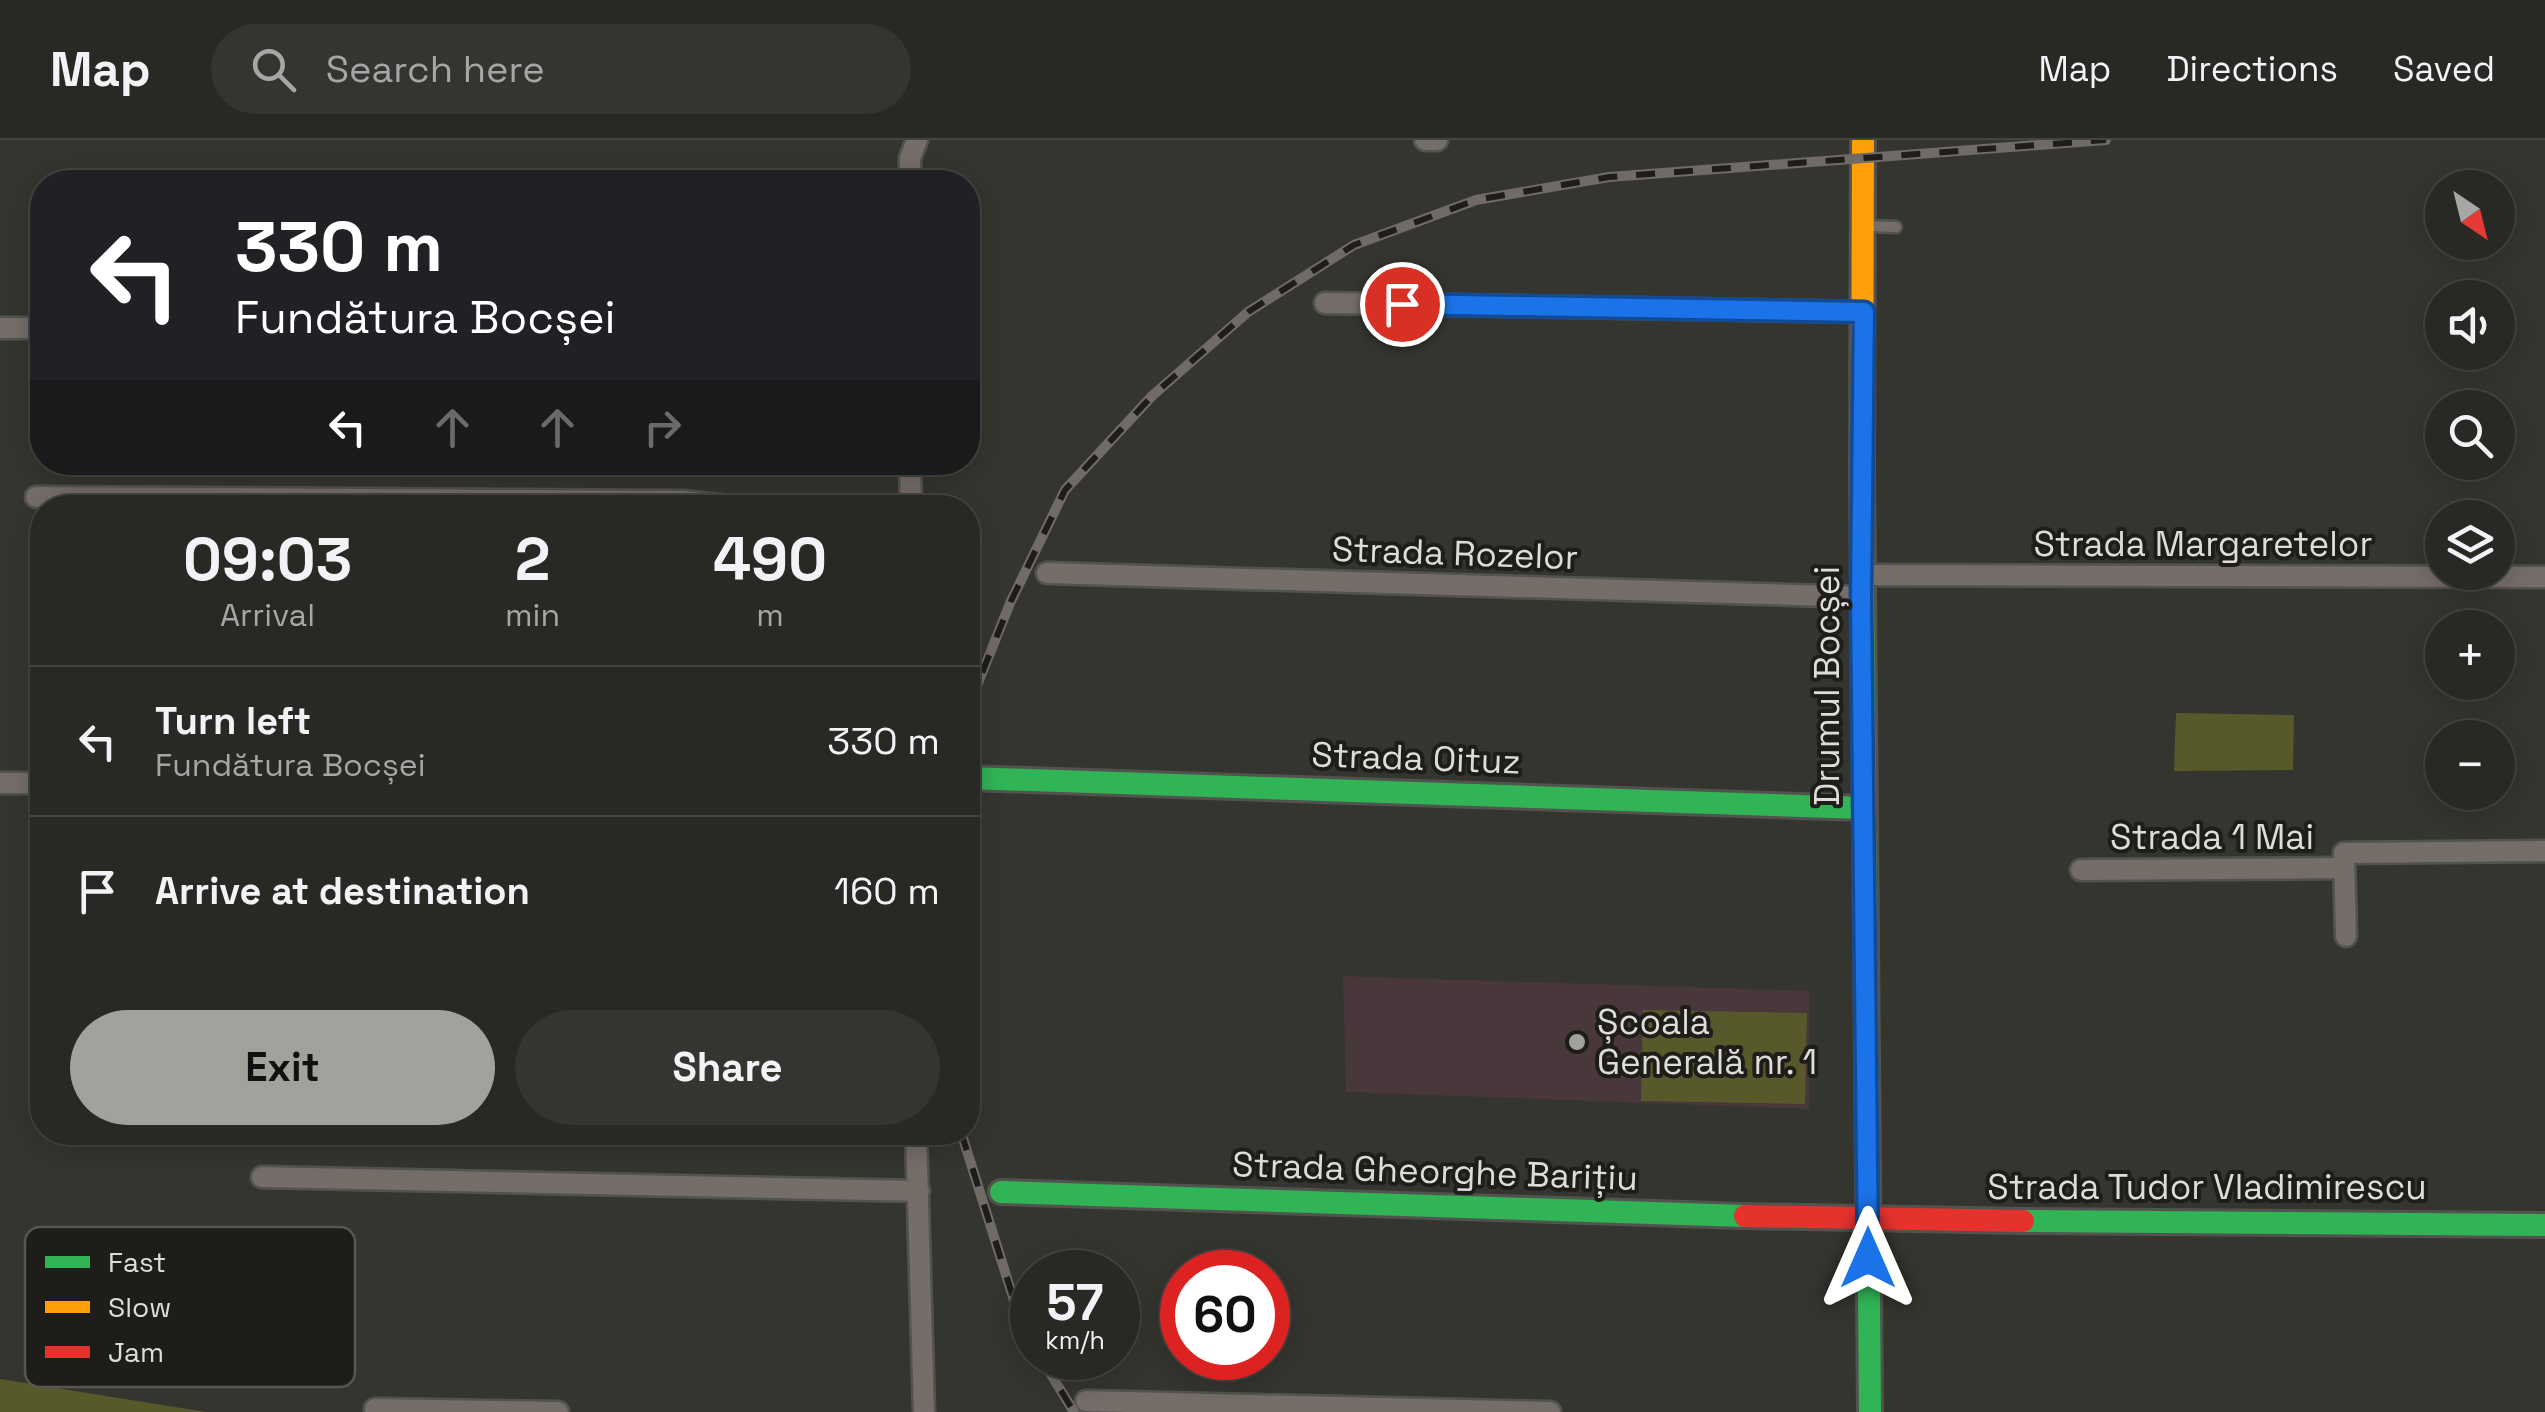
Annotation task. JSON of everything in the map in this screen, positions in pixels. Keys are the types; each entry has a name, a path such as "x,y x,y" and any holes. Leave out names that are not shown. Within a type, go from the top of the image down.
{"street":[{"path":"1425,140 1437,140"},
{"name":"Drumul Bocșei","path":"1863,140 1861,586 1870,1412"},
{"path":"1325,303 1864,312"},
{"path":"0,328 30,328"},
{"name":"Strada Rozelor","path":"1046,573 1861,586"},
{"name":"Strada Margaretelor","path":"1861,586 2545,577"},
{"name":"Strada Oituz","path":"980,778 1863,808"},
{"path":"0,783 30,783"},
{"name":"Strada 1 Mai","path":"2346,936 2344,852 2545,850"},
{"name":"Strada 1 Mai","path":"2081,870 2344,868"},
{"path":"917,1145 924,1412"},
{"path":"262,1177 920,1191"},
{"name":"Strada Gheorghe Barițiu","path":"1001,1192 1868,1220"},
{"name":"Strada Tudor Vladimirescu","path":"1868,1220 2545,1225"},
{"path":"1086,1401 1550,1412"},
{"path":"375,1409 558,1412"}],"lane":[{"path":"1863,226 1896,227"}],"shaded area":[{"path":"2176,713 2294,715 2293,770 2174,771"},
{"name":"Școala Generală nr. 1","path":"1343,976 1809,991 1809,1109 1346,1092"},
{"path":"1643,1010 1807,1013 1805,1104 1641,1101"},
{"path":"0,1379 25,1383 25,1387 50,1387 206,1412 0,1412"}],"railway":[{"path":"980,678 1011,601 1065,490 1152,396 1248,312 1354,245 1476,200 1609,177 2106,140"},
{"path":"965,1145 1010,1288"},
{"path":"1054,1380 1074,1412"}],"traffic: fast":[{"path":"1862,470 1870,1412"},
{"path":"980,778 1863,808"},
{"path":"1001,1192 1745,1216"},
{"path":"2023,1221 2545,1225"}],"traffic: slow":[{"path":"1862,470 1863,140"}],"traffic: jam":[{"path":"1745,1216 2023,1221"}],"place":[{"name":"Școala Generală nr. 1","path":"1577,1042"}],"route":[{"path":"1402,304 1864,312 1861,597 1868,1258"}]}
